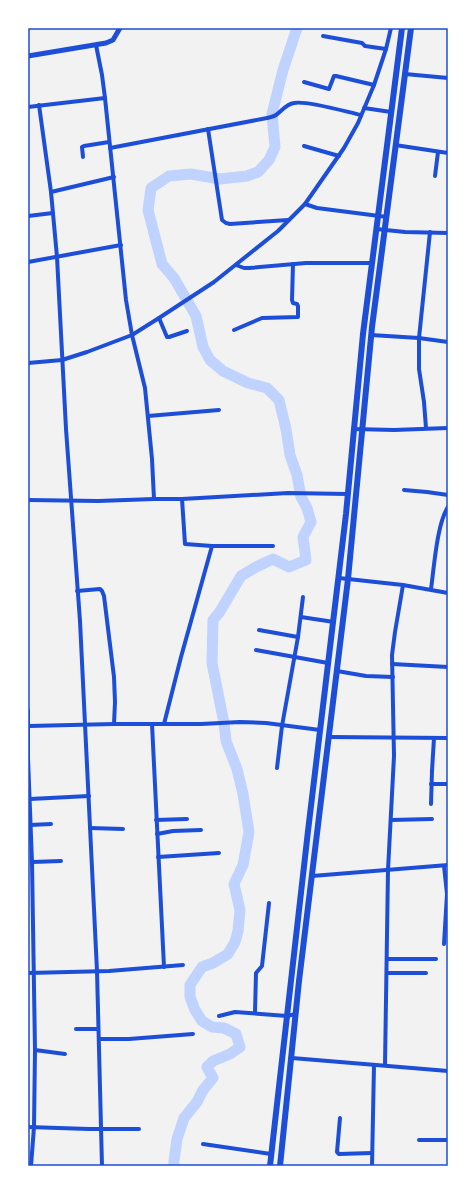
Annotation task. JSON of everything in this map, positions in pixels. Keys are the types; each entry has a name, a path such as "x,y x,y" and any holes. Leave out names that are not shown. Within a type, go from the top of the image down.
{"highway":[{"path":"270,1166 339,578 362,334 402,28"},
{"path":"280,1166 317,832 348,579 372,335 411,28"},
{"path":"308,832 317,832"},
{"path":"275,1128 284,1129"}],"street":[{"path":"28,56 96,45 113,40 120,28"},
{"path":"28,363 62,360 88,352 132,334 171,311 214,282 278,230 305,204 339,156 361,115 374,85 386,49 391,28"},
{"path":"323,36 362,43 365,46 386,49"},
{"path":"96,45 105,98 126,300 132,334 144,381 154,499"},
{"path":"405,74 448,78"},
{"path":"304,82 329,89 334,76 336,76 374,85"},
{"path":"28,107 105,98"},
{"path":"110,148 275,116 289,104 294,102 361,115"},
{"path":"39,105 51,192 57,257 62,360 80,621 97,971 102,1166"},
{"path":"364,108 391,112"},
{"path":"208,129 222,220 226,223 288,220"},
{"path":"83,157 82,147 109,142"},
{"path":"395,145 448,153"},
{"path":"304,146 339,156"},
{"path":"435,176 438,152"},
{"path":"51,192 114,177"},
{"path":"305,204 318,208 387,216"},
{"path":"28,216 53,213"},
{"path":"376,229 448,233"},
{"path":"426,428 419,369 419,338 430,232"},
{"path":"28,262 121,245"},
{"path":"236,265 249,268 293,264 372,263"},
{"path":"234,330 262,318 298,317 298,306 297,304 292,304 293,264"},
{"path":"159,318 167,337 187,331"},
{"path":"372,335 419,338 448,342"},
{"path":"148,416 218,410"},
{"path":"353,429 394,430 448,428"},
{"path":"404,490 448,495"},
{"path":"28,500 98,501 182,499 288,493 348,494"},
{"path":"182,499 185,544 212,546 273,546"},
{"path":"431,589 439,534 443,517 448,507"},
{"path":"164,724 212,546"},
{"path":"339,578 404,585 448,593"},
{"path":"385,1065 388,870 394,738 392,664 393,643 404,585"},
{"path":"77,591 100,589 104,596 114,677 114,724"},
{"path":"277,768 282,726 289,682 295,657 303,597"},
{"path":"301,617 334,622"},
{"path":"259,630 298,637"},
{"path":"256,650 328,663"},
{"path":"392,664 448,667"},
{"path":"336,671 366,676 393,677"},
{"path":"28,710 30,799 29,845 32,862 35,1050 34,1127 31,1166"},
{"path":"29,726 85,724 214,724 232,722 266,723 320,730"},
{"path":"152,724 164,967"},
{"path":"329,737 448,738"},
{"path":"431,804 434,738"},
{"path":"431,784 448,784"},
{"path":"30,799 89,796"},
{"path":"156,820 187,819"},
{"path":"391,820 432,819"},
{"path":"29,822 51,824"},
{"path":"90,828 124,829"},
{"path":"157,834 173,831 201,830"},
{"path":"158,857 219,853"},
{"path":"32,862 61,861"},
{"path":"312,876 446,866 447,921 444,944"},
{"path":"255,1013 256,973 262,966 269,903"},
{"path":"387,959 436,959"},
{"path":"28,973 97,971 183,965"},
{"path":"387,973 426,973"},
{"path":"219,1016 235,1012 287,1016 296,1014"},
{"path":"76,1029 98,1029"},
{"path":"99,1040 193,1034"},
{"path":"35,1050 65,1054"},
{"path":"292,1058 448,1071"},
{"path":"372,1166 374,1065"},
{"path":"340,1118 337,1152 339,1154 372,1153"},
{"path":"28,1127 101,1130 139,1129"},
{"path":"419,1140 448,1140"},
{"path":"203,1144 271,1154"}],"waterway":[{"path":"174,1166 177,1139 184,1118 213,1078 207,1067 213,1061 230,1054 240,1047 236,1034 224,1028 212,1027 202,1021 195,1010 190,997 190,985 202,967 213,963 228,954 235,942 238,931 240,910 234,884 243,865 249,832 243,794 237,769 226,741 224,723 212,663 213,620 219,613 241,576 273,559 289,567 306,560 303,537 311,522 307,508 301,497 297,475 290,455 279,400 267,388 248,383 223,371 210,360 203,347 196,316 174,278 162,264 148,210 151,188 169,176 191,174 220,179 247,176 258,172 269,160 275,147 272,114 283,70 297,28"}]}
